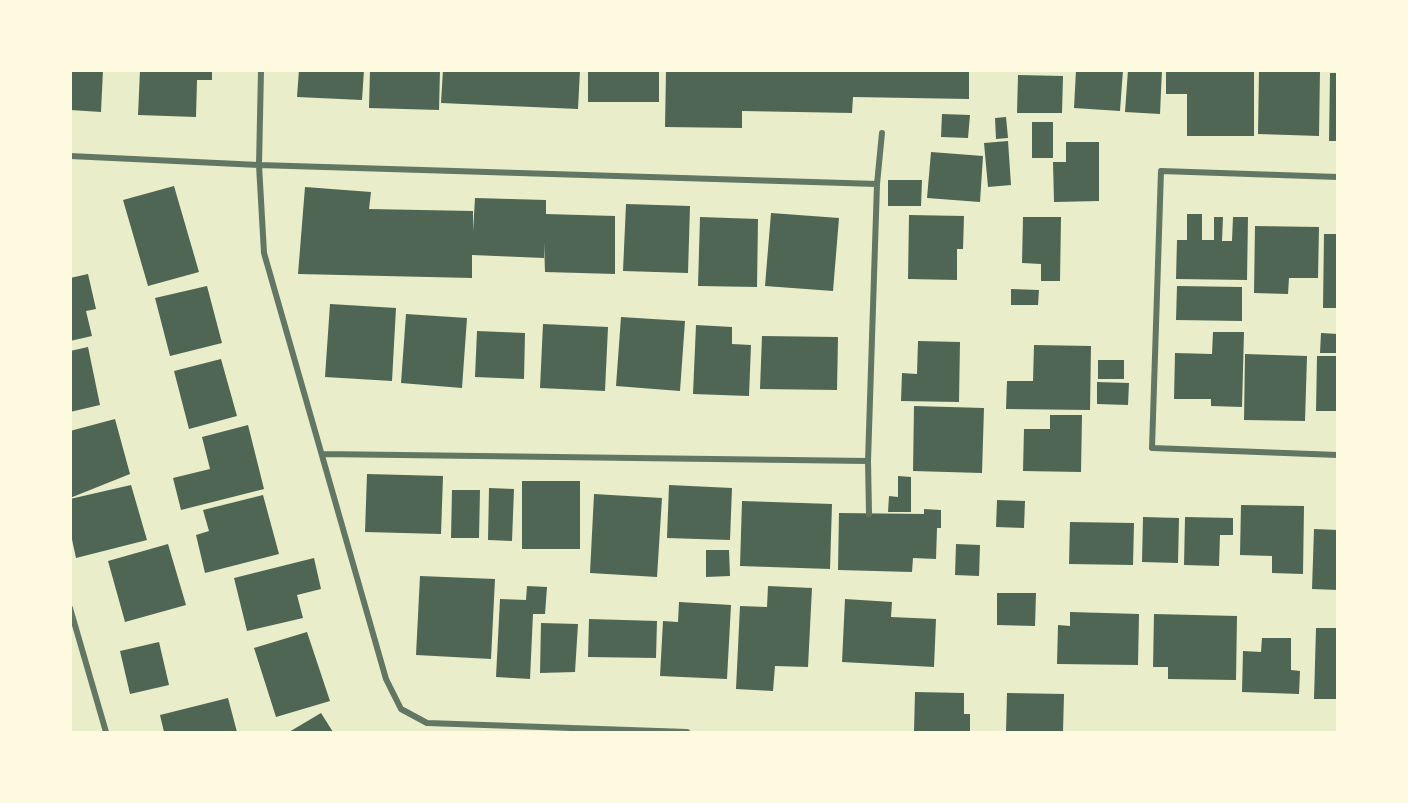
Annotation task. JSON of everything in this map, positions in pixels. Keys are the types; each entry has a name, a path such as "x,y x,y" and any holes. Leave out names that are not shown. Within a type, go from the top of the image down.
{"street":[{"path":"261,70 259,165 264,253 386,679 401,709 427,723 687,732"},
{"path":"869,514 868,461 877,184 882,133"},
{"path":"70,156 259,165 877,184"},
{"path":"1338,177 1161,171 1152,448 1338,455"},
{"path":"321,454 868,461"},
{"path":"70,608 106,732"}],"building":[{"path":"70,70 103,70 101,112 70,110"},
{"path":"140,70 212,70 212,80 197,80 196,117 138,115"},
{"path":"299,70 364,70 362,100 297,97"},
{"path":"370,70 440,70 439,110 369,108"},
{"path":"443,70 580,70 578,109 441,103"},
{"path":"588,70 659,70 659,102 588,102"},
{"path":"666,70 969,70 969,99 853,97 852,113 742,111 742,128 665,127"},
{"path":"1076,70 1123,70 1120,111 1074,108"},
{"path":"1128,70 1162,70 1160,114 1125,112"},
{"path":"1259,70 1320,70 1319,136 1258,134"},
{"path":"1166,71 1254,71 1254,136 1187,136 1187,94 1166,94"},
{"path":"1330,73 1338,73 1338,141 1329,141"},
{"path":"1018,75 1063,76 1062,113 1017,113"},
{"path":"942,114 970,115 968,138 941,137"},
{"path":"1006,117 1008,138 996,139 995,118"},
{"path":"1032,122 1053,122 1053,158 1032,158"},
{"path":"1008,141 1011,185 988,187 984,143"},
{"path":"1066,142 1099,142 1099,201 1054,202 1053,162 1066,162"},
{"path":"931,152 983,156 980,202 927,198"},
{"path":"888,180 922,180 921,206 888,206"},
{"path":"174,186 199,272 148,286 123,200"},
{"path":"305,187 371,192 369,209 473,211 473,232 475,198 546,200 546,214 615,216 615,274 545,272 544,242 544,258 472,255 472,278 298,274"},
{"path":"626,204 690,206 688,273 623,271"},
{"path":"771,213 839,218 833,291 765,286"},
{"path":"1187,214 1202,214 1202,240 1214,240 1214,217 1223,217 1222,241 1232,241 1233,217 1248,217 1247,280 1176,279 1177,240 1187,240"},
{"path":"909,215 964,216 963,249 957,249 957,280 908,279"},
{"path":"700,217 758,219 757,287 698,286"},
{"path":"1023,217 1061,217 1060,281 1041,281 1041,264 1022,263"},
{"path":"1255,226 1319,227 1318,278 1289,278 1288,294 1254,293"},
{"path":"1324,234 1338,234 1338,308 1323,308"},
{"path":"88,274 96,309 86,311 92,336 70,341 70,278"},
{"path":"207,286 222,343 170,356 155,298"},
{"path":"1177,286 1242,287 1242,321 1176,320"},
{"path":"1011,289 1039,290 1038,305 1011,305"},
{"path":"330,304 396,308 392,381 325,377"},
{"path":"406,314 467,318 462,388 401,383"},
{"path":"621,317 685,321 680,391 616,386"},
{"path":"543,324 608,327 605,391 540,388"},
{"path":"696,325 732,327 732,344 751,345 749,396 693,394"},
{"path":"477,331 525,333 524,379 475,377"},
{"path":"1213,332 1244,332 1242,407 1211,406 1211,399 1174,399 1175,353 1212,354"},
{"path":"1321,333 1338,334 1338,353 1320,353"},
{"path":"762,336 838,337 837,390 760,389"},
{"path":"918,341 960,342 959,402 901,401 902,373 917,374"},
{"path":"1034,345 1091,346 1090,410 1006,409 1007,381 1033,381"},
{"path":"88,347 100,405 70,412 70,351"},
{"path":"1245,354 1307,356 1305,421 1244,420"},
{"path":"1317,356 1338,356 1338,411 1316,411"},
{"path":"221,359 237,416 189,429 174,371"},
{"path":"1098,360 1124,360 1124,379 1098,379"},
{"path":"1097,382 1129,383 1128,405 1097,404"},
{"path":"914,406 984,408 982,473 913,471"},
{"path":"1050,415 1082,415 1081,472 1023,471 1024,429 1050,429"},
{"path":"115,419 130,474 70,498 70,431"},
{"path":"248,425 264,489 181,510 173,478 210,469 202,437"},
{"path":"367,474 443,476 441,534 365,532"},
{"path":"898,476 911,477 911,512 888,512 889,496 898,497"},
{"path":"522,481 580,481 580,549 522,549"},
{"path":"131,485 147,540 76,558 70,530 70,499"},
{"path":"669,485 732,488 730,540 667,538"},
{"path":"489,488 514,489 512,541 488,540"},
{"path":"452,490 480,490 479,538 451,538"},
{"path":"594,494 662,498 657,577 590,573"},
{"path":"263,495 279,554 205,573 196,535 209,531 203,510"},
{"path":"997,500 1025,501 1024,528 996,527"},
{"path":"742,501 832,504 830,569 740,566"},
{"path":"1241,505 1304,506 1303,574 1272,573 1272,556 1240,555"},
{"path":"924,509 941,510 941,528 937,528 936,559 913,558 912,572 838,570 839,513 924,514"},
{"path":"1143,517 1179,518 1178,563 1142,562"},
{"path":"1185,517 1233,518 1233,535 1220,535 1219,566 1184,565"},
{"path":"1070,522 1134,523 1133,565 1069,564"},
{"path":"1314,529 1338,530 1338,590 1312,589"},
{"path":"168,544 186,605 125,622 108,561"},
{"path":"956,544 980,545 979,576 955,575"},
{"path":"706,550 729,550 730,576 706,577"},
{"path":"314,558 321,589 297,595 303,618 247,631 234,578"},
{"path":"420,576 495,579 491,659 416,655"},
{"path":"527,586 547,587 545,614 533,614 530,679 496,677 500,599 526,600"},
{"path":"768,586 812,588 808,667 775,666 773,691 736,689 740,606 767,607"},
{"path":"997,593 1036,593 1035,626 997,625"},
{"path":"845,599 892,602 891,617 936,619 934,667 842,662"},
{"path":"679,602 731,605 727,679 660,676 663,621 678,622"},
{"path":"1070,612 1139,614 1138,665 1057,664 1058,625 1070,626"},
{"path":"1154,614 1237,616 1236,680 1168,679 1168,667 1153,667"},
{"path":"589,619 657,621 656,658 588,657"},
{"path":"541,623 578,624 575,672 540,673"},
{"path":"1316,628 1338,628 1338,699 1314,699"},
{"path":"307,632 330,701 276,717 254,648"},
{"path":"1262,638 1291,638 1291,670 1300,671 1299,694 1242,692 1243,651 1261,652"},
{"path":"159,642 169,685 130,694 120,651"},
{"path":"915,692 964,693 964,714 970,714 970,732 914,732"},
{"path":"1007,693 1064,694 1063,732 1006,732"},
{"path":"228,698 237,732 164,732 160,715"},
{"path":"321,713 333,732 289,732"}]}
